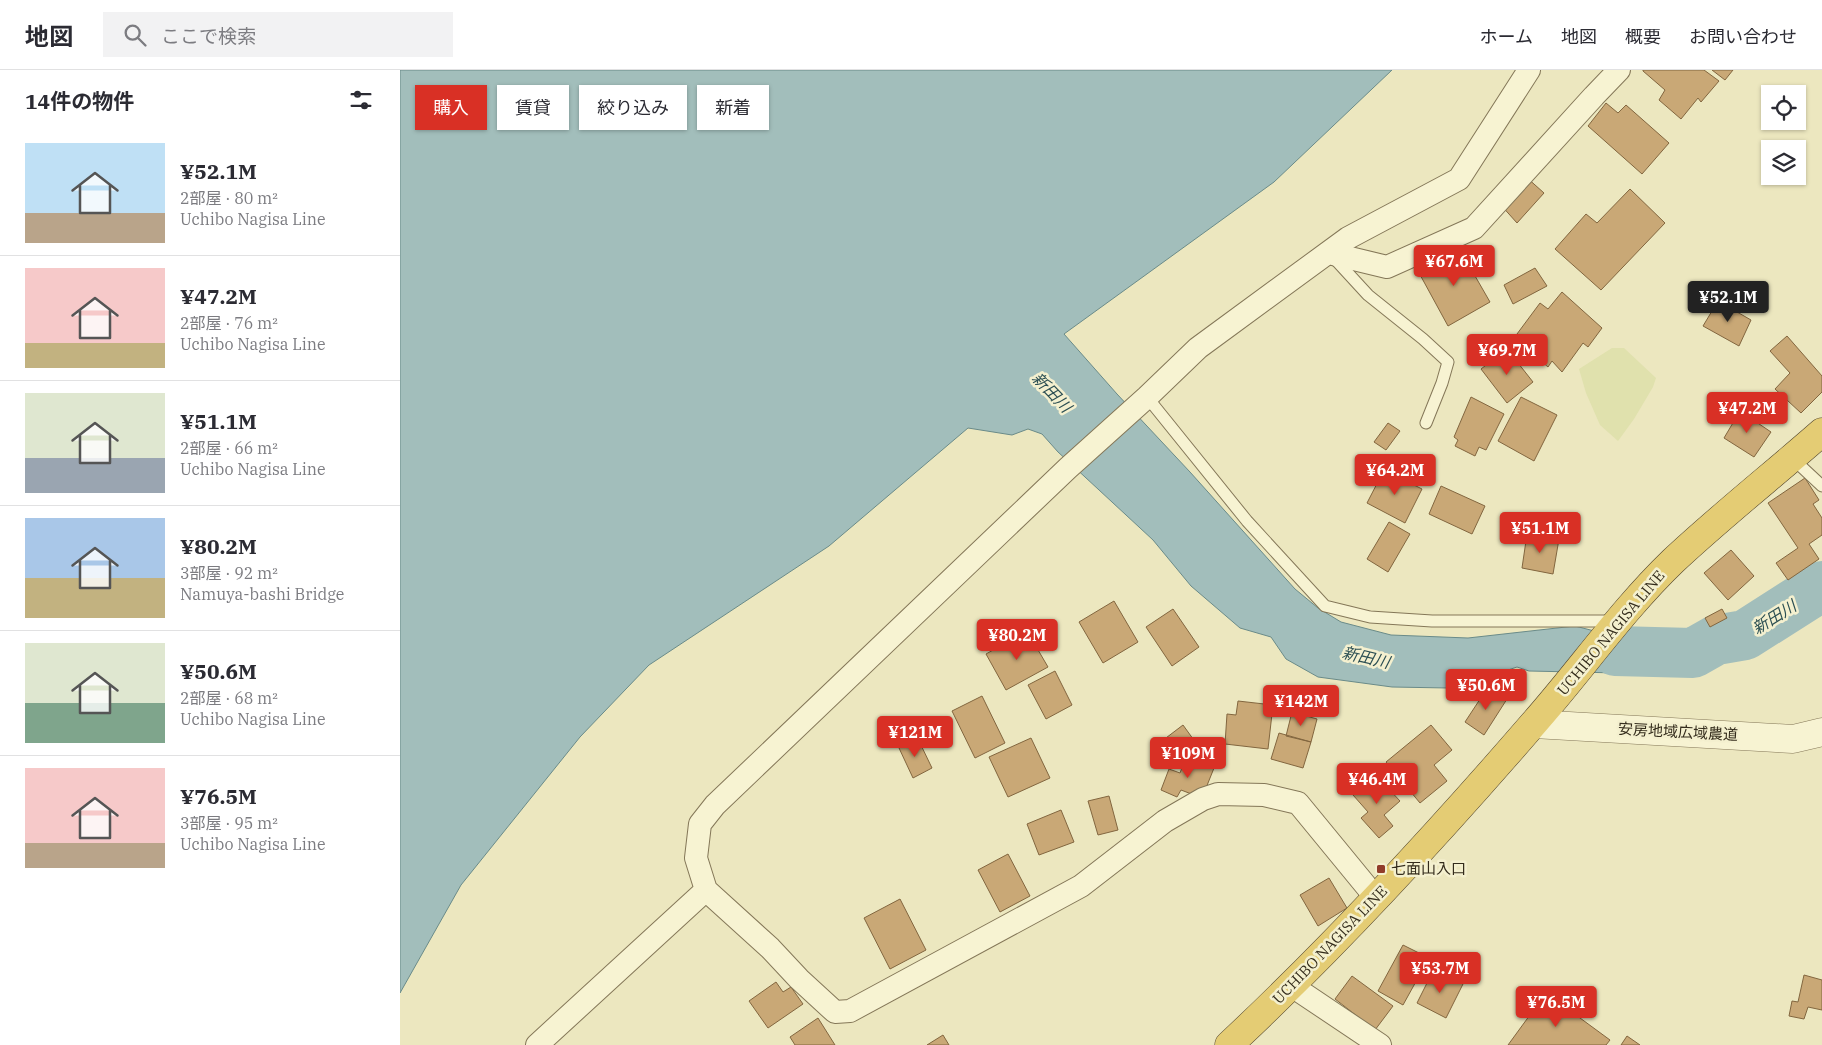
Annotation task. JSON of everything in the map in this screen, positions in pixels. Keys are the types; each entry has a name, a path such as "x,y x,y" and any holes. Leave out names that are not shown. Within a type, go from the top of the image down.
{"highway":[{"name":"UCHIBO NAGISA LINE","path":"1229,1045 1292,986 1446,824 1563,690 1613,627 1672,562 1822,432"}],"street":[{"path":"1376,898 1298,803 1264,795 1218,794 1165,821 1082,886 850,1011 835,1012 799,979 770,948 706,890 696,858 700,824 715,805 1068,468 1198,348 1348,238 1459,179 1528,70"},
{"path":"1330,253 1387,266 1474,228 1619,70"},
{"name":"安房地域広域農道","path":"1534,724 1793,739 1822,732"},
{"path":"537,1045 706,890"},
{"path":"1292,986 1380,1045"}],"lane":[{"path":"1330,253 1368,295 1448,362 1426,423"},
{"path":"1142,401 1325,606 1370,617 1613,627"},
{"path":"1792,458 1822,486"}],"green space":[{"path":"1612,348 1624,348 1656,378 1653,387 1634,419 1618,441 1600,425 1586,393 1579,369"}],"water":[{"path":"400,70 1392,70 1274,182 1064,334 1295,589 1318,608 1341,622 1391,635 1468,638 1575,626 1633,641 1683,647 1685,662 1619,673 1529,671 1517,667 1448,688 1392,687 1318,677 1286,659 1271,637 1240,628 1191,586 1153,540 1058,452 1042,434 1028,429 1012,435 968,428 829,546 649,665 580,737 461,885 400,993"}],"building":[{"path":"1643,70 1704,70 1719,81 1701,102 1698,98 1681,119 1659,100 1665,90"},
{"path":"1712,70 1733,70 1725,80"},
{"path":"1606,103 1618,113 1626,105 1669,143 1642,174 1588,126"},
{"path":"1525,176 1544,193 1517,223 1500,204"},
{"path":"1630,189 1665,223 1601,290 1555,249 1586,214 1597,223"},
{"path":"1459,248 1490,302 1448,326 1418,271"},
{"path":"1535,268 1547,286 1513,304 1504,285"},
{"path":"1562,292 1602,328 1588,347 1583,343 1562,372 1552,361 1548,367 1514,338 1540,303 1548,309"},
{"path":"1718,301 1751,320 1739,346 1703,326"},
{"path":"1787,336 1822,376 1822,392 1801,413 1775,389 1790,373 1770,351"},
{"path":"1507,349 1533,382 1507,403 1481,369"},
{"path":"1471,397 1504,414 1486,450 1479,447 1475,456 1455,446 1458,440 1454,437"},
{"path":"1521,397 1557,415 1534,461 1498,441"},
{"path":"1740,411 1771,432 1754,457 1724,438"},
{"path":"1388,423 1400,431 1386,450 1374,442"},
{"path":"1384,470 1422,489 1405,523 1367,503"},
{"path":"1805,478 1819,500 1813,504 1822,518 1822,535 1809,544 1819,559 1788,580 1776,563 1798,548 1768,503"},
{"path":"1441,486 1485,506 1472,534 1429,514"},
{"path":"1389,522 1410,534 1388,572 1367,559"},
{"path":"1527,534 1559,539 1553,574 1522,568"},
{"path":"1731,550 1754,576 1728,600 1704,573"},
{"path":"1114,601 1138,642 1103,663 1079,622"},
{"path":"1173,609 1199,647 1172,666 1146,627"},
{"path":"1722,609 1727,618 1710,627 1705,618"},
{"path":"1027,631 1048,667 1006,690 986,654"},
{"path":"1055,671 1072,705 1046,719 1028,685"},
{"path":"1488,687 1507,699 1484,735 1465,722"},
{"path":"982,696 1005,743 975,758 952,711"},
{"path":"1238,701 1273,705 1268,749 1225,744 1227,714 1236,715"},
{"path":"1292,712 1317,719 1311,742 1286,736"},
{"path":"1183,725 1196,743 1171,762 1158,744"},
{"path":"1431,725 1452,750 1434,765 1447,781 1420,803 1386,762"},
{"path":"1279,733 1311,742 1303,768 1271,759"},
{"path":"1031,738 1050,778 1008,797 989,757"},
{"path":"918,739 932,768 913,778 899,748"},
{"path":"1186,757 1214,768 1202,798 1181,790 1177,797 1161,790 1169,769 1180,773"},
{"path":"1375,774 1400,801 1384,815 1393,826 1379,838 1361,818 1368,812 1353,795"},
{"path":"1109,796 1118,830 1098,835 1088,801"},
{"path":"1061,810 1074,842 1039,855 1027,824"},
{"path":"1008,854 1030,896 1000,912 978,870"},
{"path":"1329,878 1347,908 1318,926 1300,895"},
{"path":"900,899 926,950 890,969 864,918"},
{"path":"1403,945 1429,958 1403,1005 1378,991"},
{"path":"1434,969 1463,984 1446,1018 1417,1003"},
{"path":"1804,975 1822,980 1822,1010 1808,1007 1804,1019 1789,1016 1792,1001 1798,1002"},
{"path":"1352,976 1393,1006 1375,1030 1335,999"},
{"path":"776,982 783,992 791,987 803,1004 768,1028 749,1001"},
{"path":"1546,993 1610,1040 1606,1045 1508,1045"},
{"path":"818,1018 835,1045 795,1045 790,1037"},
{"path":"943,1035 949,1045 927,1045"},
{"path":"1627,1036 1640,1045 1621,1045"}],"waterway":[{"name":"新田川","path":"1615,651 1693,653 1716,640 1745,635 1822,586"}],"place":[{"name":"七面山入口","path":"1381,869"}]}
